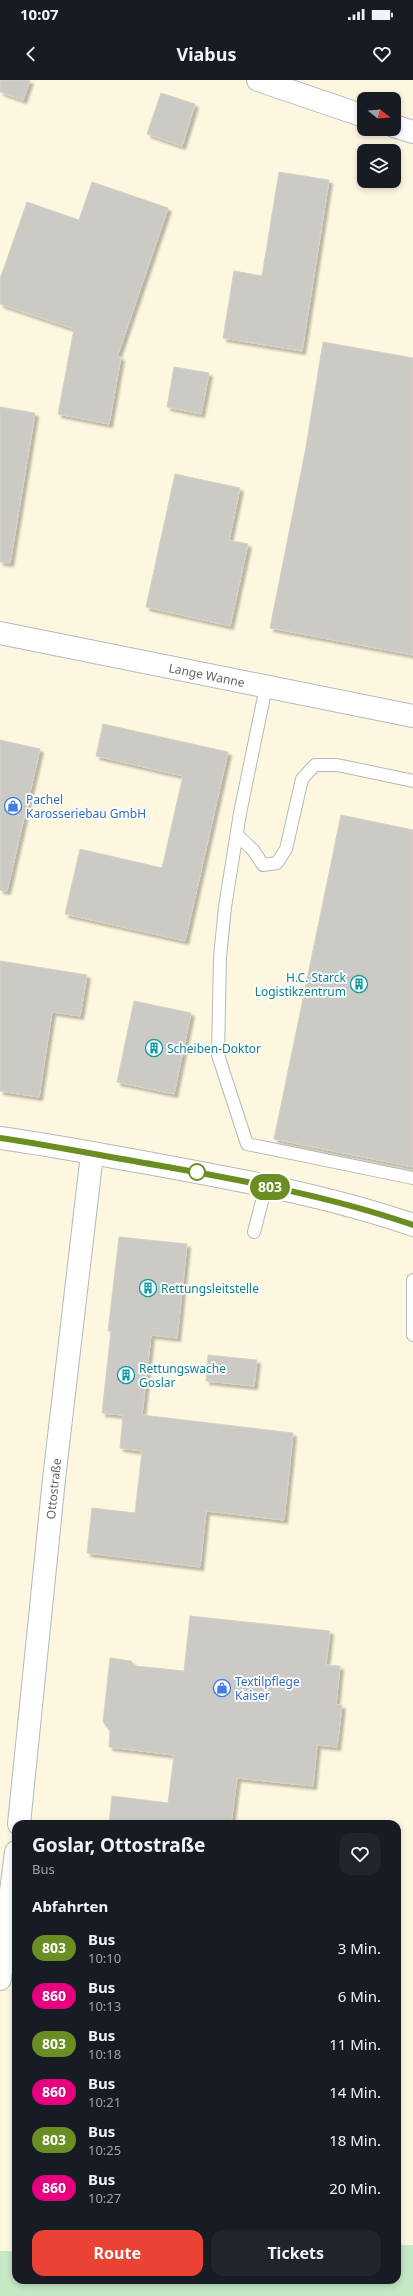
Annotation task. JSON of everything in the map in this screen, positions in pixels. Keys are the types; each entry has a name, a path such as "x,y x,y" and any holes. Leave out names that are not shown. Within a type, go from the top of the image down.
{"street":[{"path":"258,80 357,114"},
{"path":"401,128 413,132"},
{"name":"Lange Wanne","path":"0,633 413,716"},
{"path":"0,1138 51,1145 266,1186 363,1208 413,1225"},
{"name":"Ottostraße","path":"19,1820 54,1479 92,1154"},
{"path":"0,1979 12,1884"}],"lane":[{"path":"266,687 237,835 225,907 220,957 218,1055 247,1144 413,1178"},
{"path":"237,835 253,850 263,865 277,863 286,849 302,779 315,765 337,765 413,781"},
{"path":"254,1232 266,1186"},
{"path":"413,1280 413,1335"}],"shaded area":[{"path":"0,80 413,80 413,2245 401,2245 401,1820 12,1820 12,2251 0,2251"}],"green space":[{"path":"401,2245 413,2245 413,2296 0,2296 0,2251 12,2251 12,2284 401,2284"}],"building":[{"path":"0,80 30,80 23,100 0,92"},
{"path":"161,93 195,104 182,146 147,134"},
{"path":"279,172 329,180 302,351 223,338 234,271 262,276"},
{"path":"92,182 168,208 117,357 121,357 109,424 58,414 74,329 0,304 0,279 27,202 79,220"},
{"path":"323,342 413,358 413,655 270,628 306,447"},
{"path":"174,367 209,373 201,414 167,407"},
{"path":"0,407 35,413 10,563 0,562"},
{"path":"175,474 240,488 229,540 248,544 230,626 146,607"},
{"path":"103,724 228,752 185,941 65,914 80,849 162,868 183,776 96,756"},
{"name":"Pachel Karosseriebau GmbH","path":"0,740 40,749 7,891 0,890"},
{"name":"H.C. Starck Logistikzentrum","path":"341,815 413,830 413,1167 274,1139"},
{"path":"0,961 87,975 80,1016 52,1012 39,1097 0,1091"},
{"name":"Scheiben-Doktor","path":"134,1001 191,1013 174,1094 117,1082"},
{"path":"119,1237 187,1244 177,1338 151,1335 142,1415 293,1433 284,1520 206,1511 200,1567 87,1553 92,1508 135,1513 142,1451 120,1448 123,1415 102,1413 111,1331 108,1331"},
{"path":"208,1355 257,1360 254,1386 206,1381"},
{"name":"Textilpflege Kaiser","path":"190,1616 330,1631 326,1665 340,1666 336,1705 342,1705 337,1747 317,1745 313,1786 237,1778 232,1820 109,1820 112,1796 168,1803 174,1755 109,1747 110,1731 103,1722 110,1658 131,1661 135,1666 184,1671"}],"bus line":[{"name":"803","path":"0,1138 51,1145 266,1186 363,1208 413,1225"}],"place":[{"name":"Pachel Karosseriebau GmbH","path":"13,806"},
{"name":"H.C. Starck Logistikzentrum","path":"359,984"},
{"name":"Scheiben-Doktor","path":"154,1048"},
{"name":"Rettungsleitstelle","path":"148,1288"},
{"name":"Rettungswache Goslar","path":"126,1375"},
{"name":"Textilpflege Kaiser","path":"222,1688"}]}
